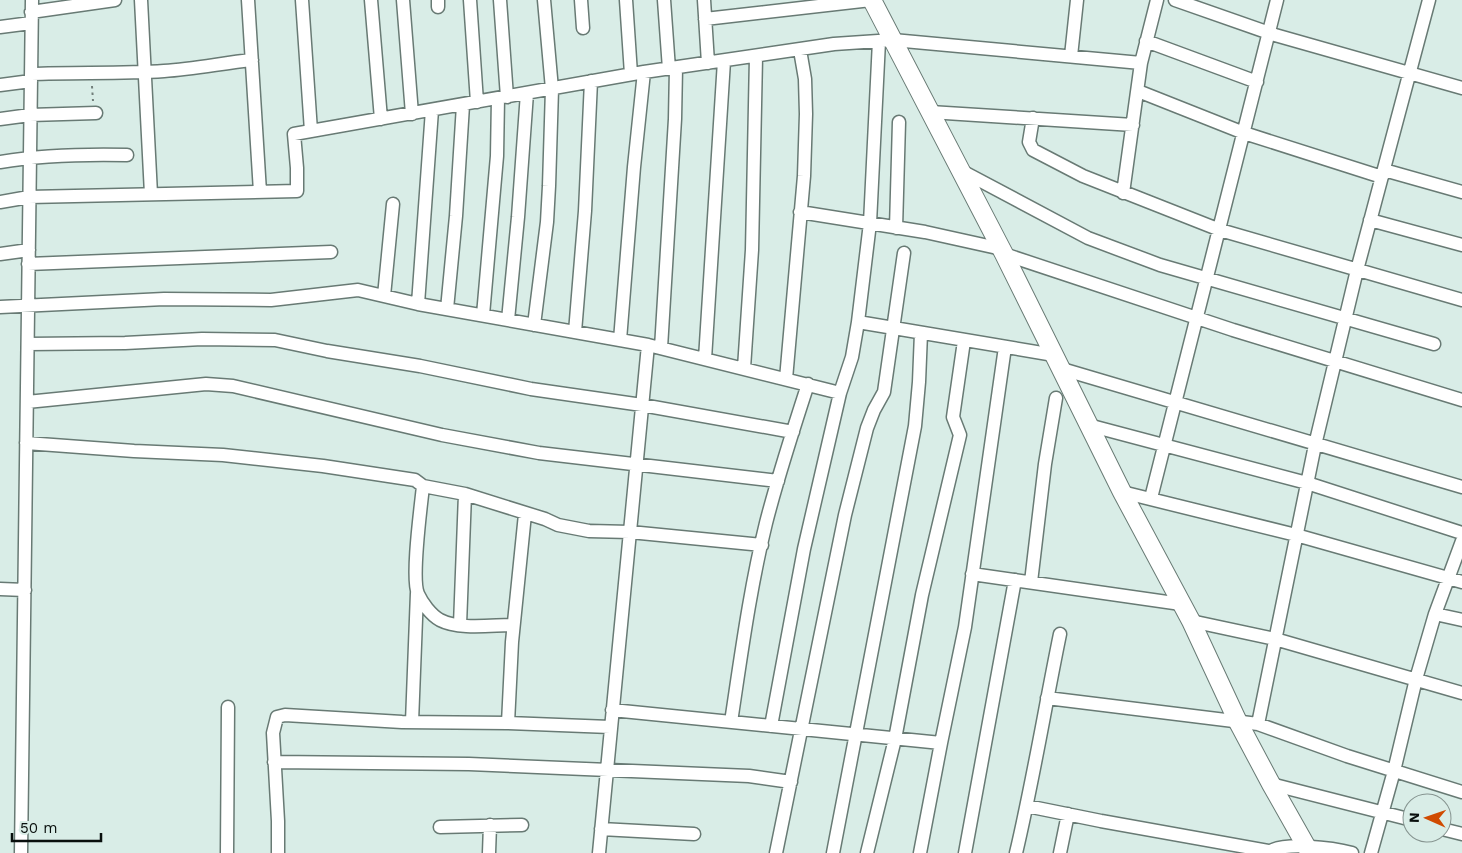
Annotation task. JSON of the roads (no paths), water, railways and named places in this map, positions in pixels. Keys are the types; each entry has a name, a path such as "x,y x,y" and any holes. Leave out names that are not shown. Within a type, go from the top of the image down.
{"street":[{"path":"0,27 31,12 115,0"},
{"path":"141,0 151,194"},
{"path":"248,0 260,192"},
{"path":"302,0 312,131"},
{"path":"371,0 381,119"},
{"path":"403,0 412,114"},
{"path":"470,0 477,102"},
{"path":"483,315 502,98 500,0"},
{"path":"534,324 547,222 552,89 544,0"},
{"path":"581,0 583,28"},
{"path":"620,340 634,167 637,73 626,0"},
{"path":"599,853 642,405 655,346 675,128 672,68 664,0"},
{"path":"704,0 708,63"},
{"path":"705,19 770,6 871,0 886,41 930,112 1003,252 1122,492 1190,621 1238,722 1270,784 1308,850"},
{"path":"1071,56 1077,0"},
{"path":"1124,193 1141,63 1157,0"},
{"path":"1175,0 1269,32 1462,88"},
{"path":"1151,498 1277,0"},
{"path":"1258,724 1315,444 1357,270 1429,0"},
{"path":"21,853 31,12"},
{"path":"1146,40 1257,82"},
{"path":"771,726 804,549 840,393 852,357 858,322 870,223 886,41"},
{"path":"0,202 29,197 297,191 294,134 637,73 834,44 886,41 1141,63"},
{"path":"786,379 806,114 806,78 800,50"},
{"path":"744,368 752,250 756,56"},
{"path":"0,85 31,78 92,73 167,71 252,60"},
{"path":"705,359 724,61"},
{"path":"575,332 585,211 591,82"},
{"path":"1138,91 1244,133 1383,173 1462,192"},
{"path":"508,320 527,93"},
{"path":"447,309 456,216 463,105"},
{"path":"418,304 432,110"},
{"path":"930,112 1133,125"},
{"path":"0,119 30,115 96,113"},
{"path":"1033,118 1029,142 1033,150 1083,176 1220,230 1462,300"},
{"path":"896,228 899,122"},
{"path":"0,162 30,157 70,154 127,154"},
{"path":"960,170 1088,238 1160,264 1434,344"},
{"path":"384,296 393,204"},
{"path":"800,212 896,228 1003,252 1197,318 1462,400"},
{"path":"1370,220 1462,245"},
{"path":"0,254 29,250"},
{"path":"28,264 331,252"},
{"path":"776,853 845,515 867,428 884,392 904,253"},
{"path":"0,307 164,299 271,300 358,290 418,304 655,346 840,393"},
{"path":"858,322 1005,347 1058,362 1174,402 1462,487"},
{"path":"833,853 857,734 881,595 915,426 921,333"},
{"path":"28,344 125,343 202,339 275,340 327,352 420,366 532,389 642,405 792,432"},
{"path":"867,853 895,739 922,595 960,435 953,417 964,341"},
{"path":"920,853 964,627 1005,347"},
{"path":"27,402 206,384 233,386 442,435 539,453 778,481"},
{"path":"731,722 748,613 762,545 792,432 808,384"},
{"path":"1031,582 1045,464 1056,398"},
{"path":"1088,425 1306,483 1462,533"},
{"path":"26,443 223,455 323,466 414,480 423,486 465,494 558,525 589,531 630,532 762,545"},
{"path":"412,722 417,593 415,575 423,486"},
{"path":"1122,492 1296,534 1462,582"},
{"path":"460,625 465,494"},
{"path":"508,723 513,625 525,514"},
{"path":"1371,853 1394,771 1416,679 1447,578 1462,541"},
{"path":"972,574 1181,604"},
{"path":"965,853 1015,580"},
{"path":"0,589 25,590"},
{"path":"417,593 433,615 441,620 460,625 513,625"},
{"path":"1435,614 1462,620"},
{"path":"1190,621 1275,639 1462,693"},
{"path":"1016,853 1027,806 1060,634"},
{"path":"1047,698 1258,724 1347,756 1462,792"},
{"path":"227,853 228,707"},
{"path":"612,710 941,743"},
{"path":"278,853 273,732 277,717 285,715 412,722 610,727"},
{"path":"274,762 469,764 606,769 749,776 791,782"},
{"path":"1270,784 1402,817"},
{"path":"1027,806 1268,852 1277,849 1352,853"},
{"path":"1060,853 1068,814"},
{"path":"489,853 490,825"},
{"path":"440,827 522,825"},
{"path":"601,829 694,834"}]}
